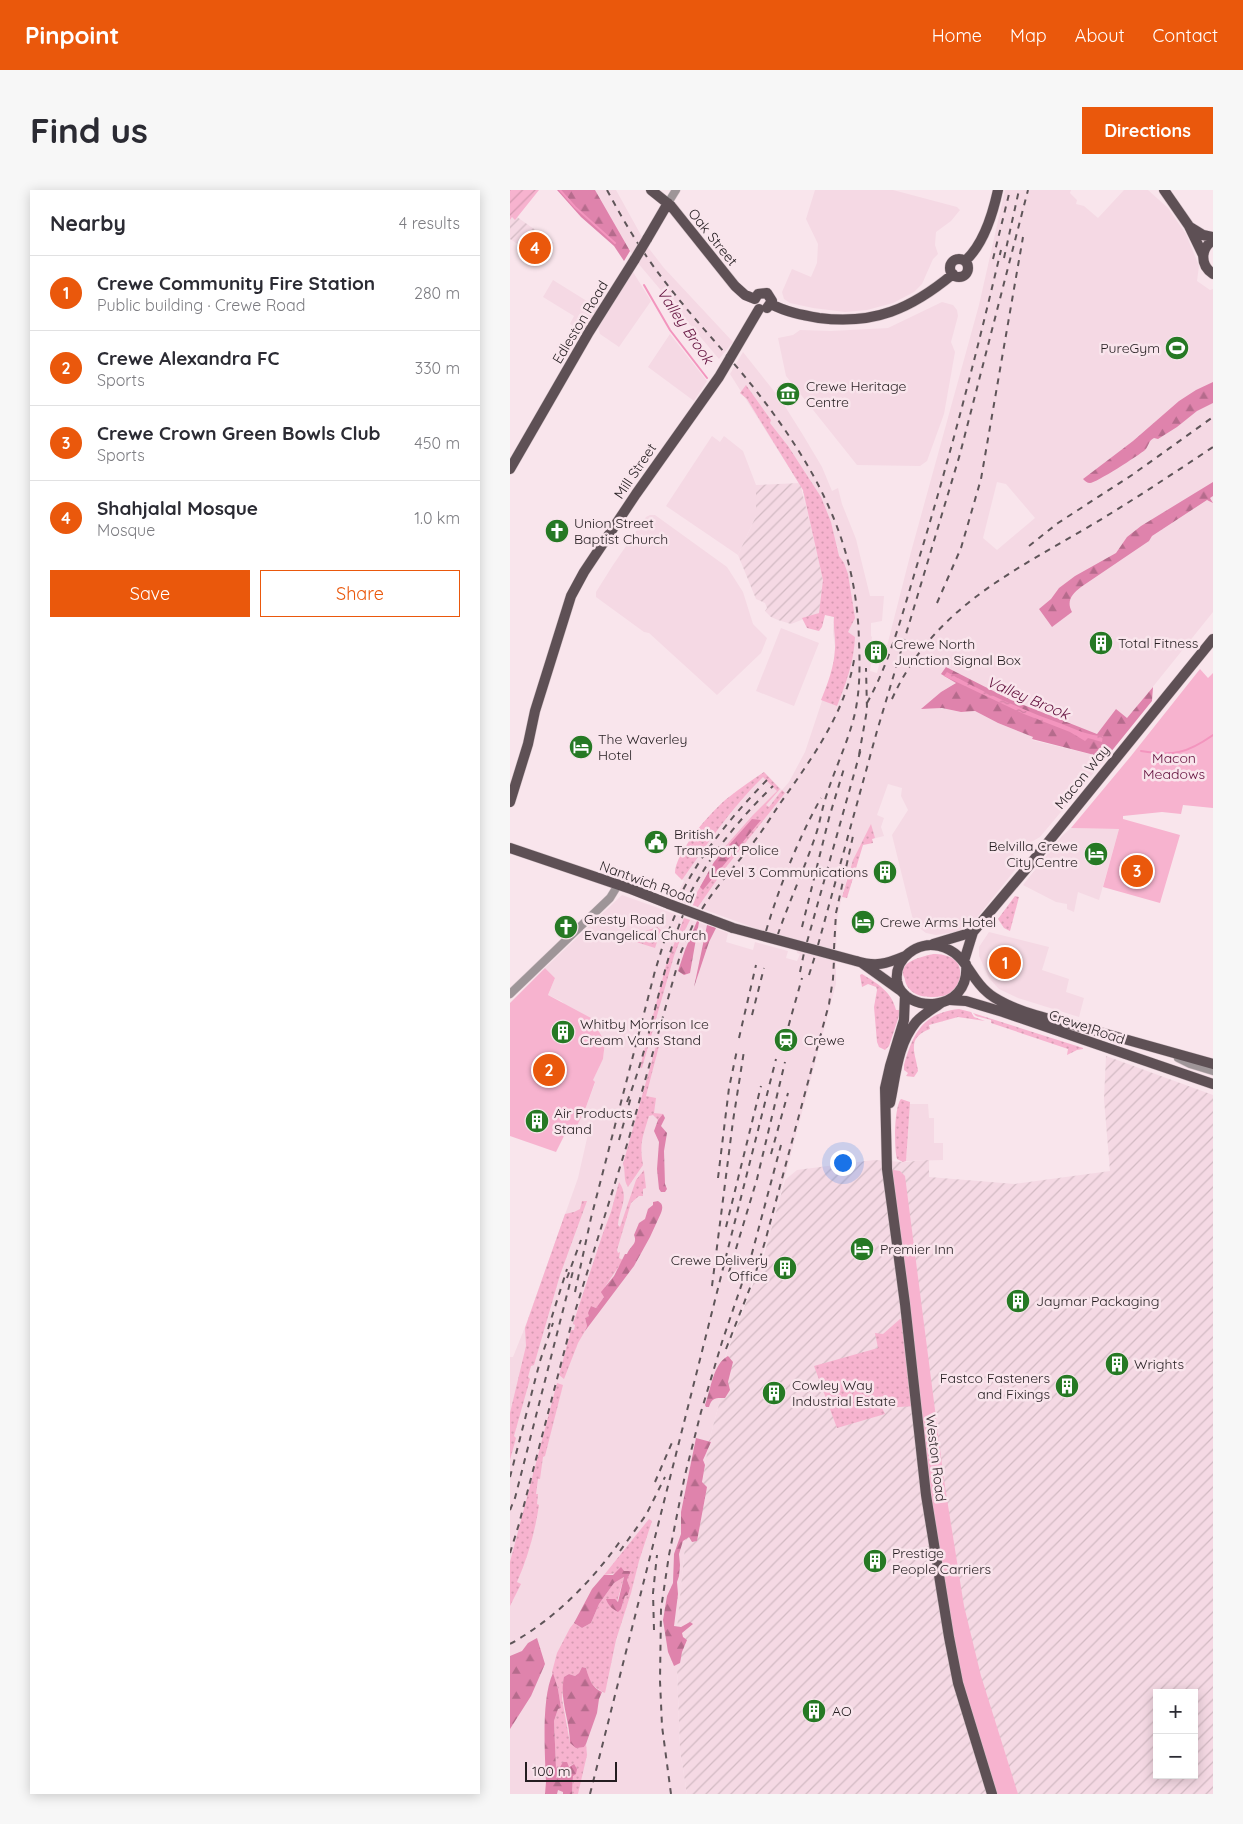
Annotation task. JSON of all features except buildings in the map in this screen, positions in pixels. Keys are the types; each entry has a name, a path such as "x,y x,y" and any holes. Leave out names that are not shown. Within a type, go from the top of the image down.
{"main road":[{"name":"Oak Street","path":"651,190 668,202 731,281 757,304"},
{"path":"771,304 791,312 826,319 845,320 871,318 894,312 906,306 953,274 960,277 967,273 968,268 965,261 984,232 998,190"},
{"path":"1164,190 1189,226 1203,255 1205,266 1213,274"},
{"name":"Edleston Road","path":"510,469 589,332 648,239 668,202"},
{"path":"1189,226 1213,239 1208,244 1203,255"},
{"path":"765,293 771,298 771,304 766,309 757,304 758,294 765,293"},
{"name":"Mill Street","path":"510,802 528,744 535,711 571,596 584,572 636,494 719,376 757,304"},
{"name":"Macon Way","path":"965,963 968,945 973,932 1213,639"},
{"name":"Nantwich Road","path":"510,848 754,935 858,962 878,965 889,963 906,955"},
{"path":"931,945 950,950 965,963 967,974 964,986 957,995 946,1001 922,1003 904,994 897,981 898,969 906,955 916,949 973,932"},
{"name":"Nantwich Road","path":"858,962 904,994"},
{"name":"Crewe Road","path":"965,963 987,992 1017,1009 1213,1064"},
{"name":"Weston Road","path":"904,994 904,1020 896,1043 885,1088 886,1169 906,1312 926,1495 949,1638 958,1683 992,1794"},
{"name":"Crewe Road","path":"946,1001 966,1001 1003,1012 1213,1084"},
{"name":"Weston Road","path":"886,1120 896,1067 906,1040 916,1022 946,1001"}],"street":[{"name":"Edleston Road","path":"668,202 676,190"},
{"path":"510,994 610,898 618,885"},
{"path":"1158,1048 1190,1064 1213,1071"}],"shaded area":[{"path":"593,190 616,190 647,246 664,268 733,342 719,359 637,262"},
{"path":"815,190 893,190 957,207 960,210 951,221 936,232 935,245 938,254 933,259 922,284 914,292 893,303 867,310 845,312 813,308 790,303 784,299 782,292 792,269 811,277 817,263 818,244 806,219"},
{"path":"1005,190 1071,190 1070,193 1077,200 1076,204 1084,206 1098,218 1124,190 1148,190 1168,208 1186,234 1199,266 1197,281 1210,290 1213,289 1213,612 1127,719 1116,709 1097,734 957,682 941,692 922,709 942,708 961,712 975,711 998,723 1033,737 1032,740 1106,758 1040,837 1026,845 1022,843 1013,854 1018,862 1015,870 975,920 963,929 936,935 926,933 914,924 892,835 908,810 901,796 902,788 888,784 877,815 884,818 881,827 884,836 872,839 873,842 860,845 849,871 837,920 836,950 755,928 675,899 684,881 678,874 758,778 764,772 782,790 789,782 805,752 834,665 834,617 819,613 803,490 730,374 743,352 781,400 822,467 832,491 838,488 842,504 856,539 870,596 884,596 882,621 871,623 872,637 870,648 873,651 870,671 877,673 883,649 887,646 979,305","holes":["997,482 1006,484 1035,518 997,550 983,538"]},
{"path":"512,217 517,217 554,243 543,261 510,239 510,220"},
{"path":"633,272 651,301 619,347 600,334 598,327"},
{"path":"553,280 598,308 583,332 570,324 574,316 543,297"},
{"path":"942,302 953,305 957,310 958,316 951,342 955,352 944,414 927,461 920,466 857,465 786,376 778,338 793,335 800,330 831,331 888,328"},
{"path":"670,334 707,381 694,401 648,367"},
{"path":"712,436 720,442 724,436 743,451 756,485 756,516 738,555 666,506"},
{"path":"800,483 823,580 819,613 791,624 771,617 765,611 767,608 765,603 756,599 738,555 756,516 756,485"},
{"path":"655,515 727,567 743,592 753,624 767,638 761,653 717,695 649,633 644,632 596,597 596,592 613,565 646,517"},
{"path":"781,628 819,643 794,706 756,691"},
{"path":"1071,828 1119,829 1099,900 1078,892 1074,912 1067,909 1067,904 1056,902 1023,885 1062,836"},
{"path":"622,895 728,933 726,942 753,950 755,942 788,951 786,958 797,961 800,954 797,951 836,961 836,984 770,1233 725,1357 731,1360 709,1441 695,1527 687,1527 677,1628 677,1667 680,1750 687,1794 510,1794 510,1357 513,1357 525,1327 578,1178 588,1134 576,1128 595,1083 592,1081 603,1059 605,1042 561,1001 548,995 555,978 545,968"},
{"path":"989,932 1049,947 1042,970 1069,979 1066,992 1084,998 1079,1017 1018,998 999,989 989,978 979,956 979,947"},
{"path":"1106,1056 1213,1095 1213,1794 687,1794 680,1750 677,1628 687,1526 695,1527 709,1441 731,1360 725,1358 764,1255 785,1180 797,1170 874,1160 903,1162 929,1160 929,1177 1015,1184 1110,1171 1104,1099"},
{"path":"909,1104 928,1104 929,1118 934,1118 934,1143 943,1143 943,1160 906,1161"}],"green space":[{"path":"510,190 539,190 515,220 512,217 510,220"},
{"path":"557,190 595,190 630,251 624,261 614,246 581,217"},
{"path":"1213,382 1213,403 1197,411 1158,439 1152,439 1145,450 1127,463 1094,482 1090,483 1083,479 1133,441 1179,401"},
{"path":"746,385 821,497 831,522 839,556 848,574 855,618 848,632 855,637 849,672 837,706 821,700 830,675 834,656 834,617 825,615 819,631 807,628 802,618 819,613 823,580 803,490 747,399 740,393"},
{"path":"1213,482 1213,496 1210,498 1213,503 1207,500 1152,536 1149,541 1081,587 1071,598 1070,608 1072,612 1052,627 1039,609 1051,599 1059,588 1075,576 1116,553 1127,537 1141,526"},
{"path":"946,667 1011,700 1097,734 1116,709 1127,718 1153,687 1152,701 1106,758 1032,739 1033,737 998,723 975,711 961,712 942,708 921,709 941,692 956,683 941,674"},
{"name":"Macon Meadows","path":"1200,669 1208,678 1213,673 1213,808 1183,805 1181,814 1162,812 1123,816 1123,819 1180,835 1160,903 1103,887 1119,829 1071,828"},
{"path":"764,772 780,789 766,805 769,807 782,790 785,793 723,871 698,907 690,904 722,850 777,791 763,777 730,813 682,880 675,873 681,854 696,832 722,803"},
{"path":"752,819 761,820 703,890 700,887 714,862"},
{"path":"871,824 875,838 872,839 873,843 863,845 847,898 842,897 853,860"},
{"path":"1015,896 1019,897 1010,931 1004,928 998,919"},
{"path":"684,918 690,920 674,956 642,1068 640,1067 666,965"},
{"path":"697,921 699,922 690,973 684,975 678,971"},
{"path":"707,925 716,928 709,942 694,987"},
{"path":"657,927 661,930 655,948 636,942 640,933"},
{"path":"933,954 947,956 955,960 960,968 959,983 954,991 948,995 926,997 918,995 907,986 903,969 909,962"},
{"path":"545,968 555,978 548,995 591,1018 605,1042 603,1059 593,1080 595,1082 586,1107 576,1128 569,1126 556,1152 510,1136 510,1003"},
{"path":"862,974 883,989 891,998 896,1010 900,1010 889,1046 885,1050 879,1047 877,1042 874,1007 877,990 876,987 868,984 862,987 860,975"},
{"path":"959,1009 971,1012 974,1017 985,1021 958,1017 929,1025 930,1029 917,1037 915,1042 914,1053 918,1071 914,1077 906,1076 908,1073 904,1070 904,1065 907,1054 921,1026 936,1015"},
{"path":"973,1013 1083,1049 1067,1055 1068,1049 991,1023 991,1020 976,1016"},
{"path":"656,1046 659,1046 646,1096 656,1098 654,1113 663,1114 662,1119 658,1120 653,1115 649,1116 643,1134 643,1165 628,1187 623,1164"},
{"path":"901,1099 910,1102 906,1161 903,1162 897,1159 895,1147 897,1110"},
{"path":"663,1114 665,1118 661,1126 667,1133 664,1151 665,1184 667,1189 665,1192 661,1192 657,1169 659,1142 654,1131 658,1120"},
{"path":"887,1169 900,1171 905,1176 944,1480 964,1606 981,1676 1018,1794 992,1794 949,1637"},
{"path":"644,1170 646,1188 643,1189 643,1196 639,1196 631,1203 617,1250 618,1253 620,1252 619,1258 623,1260 605,1287 604,1297 596,1308 591,1306 589,1316 585,1318 587,1326 564,1379 559,1375 571,1330 574,1330 575,1325 573,1324 611,1212 619,1182 624,1193 618,1225 620,1227 636,1180"},
{"path":"582,1201 587,1201 560,1275 534,1365 531,1366 528,1377 530,1379 514,1436 516,1438 510,1460 510,1413 526,1346 525,1328 565,1214 580,1209"},
{"path":"658,1201 662,1206 661,1213 634,1266 585,1331 587,1326 585,1318 589,1316 588,1313 591,1306 596,1308 604,1297 601,1292 614,1276 625,1254 627,1254 634,1243 634,1235 639,1223 645,1219 648,1209 653,1205 653,1202"},
{"path":"900,1319 906,1321 916,1406 882,1408 885,1414 837,1428 814,1366 878,1348 875,1333 883,1334"},
{"path":"728,1356 733,1362 728,1382 730,1390 725,1398 715,1399 709,1407 706,1407 716,1371"},
{"path":"557,1383 563,1385 545,1456 543,1457 540,1479 538,1479 536,1494 538,1494 537,1504 539,1505 535,1525 528,1554 517,1582 521,1584 510,1606 510,1562"},
{"path":"696,1438 711,1442 703,1460 705,1465 702,1482 707,1487 697,1541 692,1542 689,1537 683,1541 679,1554 678,1594 674,1626 681,1627 690,1622 693,1624 682,1633 683,1637 687,1640 680,1663 674,1666 668,1652 663,1620 667,1596 673,1583 674,1554 681,1534 681,1512"},
{"path":"649,1519 652,1521 616,1640 605,1693 592,1684 586,1668 582,1667 575,1676 569,1674 564,1678 562,1699 570,1743 584,1747 586,1744 587,1755 578,1794 572,1794 574,1764 559,1770 556,1768 554,1721 558,1709 561,1708 558,1689 552,1672 557,1653 574,1623 582,1628 591,1623 599,1604 614,1583 624,1577 617,1602 621,1609 630,1588 627,1580 631,1571 604,1575"},
{"path":"621,1567 624,1571 631,1571 627,1580 630,1588 621,1609 618,1612 614,1610 606,1599 615,1599 618,1602 624,1577 614,1583 599,1604 591,1623 582,1628 574,1623 592,1589 604,1575 613,1575"},
{"path":"537,1638 545,1664 531,1696 510,1729 510,1656 522,1651 528,1643"},
{"path":"582,1667 586,1668 593,1686 602,1692 586,1744 584,1747 576,1748 570,1743 563,1685 564,1677 569,1674 575,1676"},
{"path":"553,1673 561,1708 558,1709 554,1721 556,1768 559,1769 563,1762 567,1762 569,1767 574,1764 577,1769 576,1774 573,1776 572,1794 563,1794 563,1792 558,1790 557,1794 545,1794 545,1711 549,1684"}],"water":[{"path":"947,672 989,694 1033,713 1082,732 1103,736 1102,742 1088,738 1085,741 1070,732 1024,714 944,676"}],"waterway":[{"name":"Valley Brook","path":"560,190 575,207 615,243"},
{"name":"Valley Brook","path":"644,285 670,330 707,378"},
{"name":"Valley Brook","path":"1141,751 1179,752 1187,750 1213,735"}],"railway":[{"path":"607,190 629,230 654,268 754,388 796,446 829,506 841,538 850,571 856,605 859,651 857,704 849,735 825,800 816,835 778,934"},
{"path":"993,259 1010,190"},
{"path":"1004,258 1019,190"},
{"path":"818,945 877,731 960,454 1028,190"},
{"path":"937,603 961,548 981,479 1023,237"},
{"path":"867,703 884,667 904,610 963,402 1001,250"},
{"path":"1029,546 1058,523 1132,475 1213,417"},
{"path":"892,699 909,667 930,640 953,616 978,595 1035,558 1125,505 1213,447"},
{"path":"702,909 720,883 757,838 825,736 843,699 854,660"},
{"path":"859,755 867,710 866,668"},
{"path":"807,942 861,749"},
{"path":"802,927 829,818 845,765"},
{"path":"678,900 696,867 717,837 767,780"},
{"path":"685,903 713,855 747,813 773,786"},
{"path":"766,931 790,863 821,798"},
{"path":"834,949 836,913 853,836"},
{"path":"575,1292 591,1218 655,971 676,913"},
{"path":"627,1102 683,915"},
{"path":"510,1553 573,1318 629,1138 681,952 695,920"},
{"path":"800,972 804,953"},
{"path":"809,975 815,956"},
{"path":"726,1349 755,1275 766,1238 829,1004 834,960"},
{"path":"739,1038 756,965"},
{"path":"752,1015 764,968"},
{"path":"782,1049 802,978"},
{"path":"718,1178 729,1088 737,1050"},
{"path":"712,1286 744,1051"},
{"path":"590,1794 776,1059"},
{"path":"729,1272 757,1179 785,1062"},
{"path":"726,1227 761,1086"},
{"path":"771,1154 788,1093"},
{"path":"619,1140 631,1097"},
{"path":"671,1794 662,1726 660,1681 661,1609 669,1555 685,1475 701,1412 722,1342 751,1257 781,1145"},
{"path":"567,1278 581,1240"},
{"path":"548,1329 567,1269"},
{"path":"510,1510 515,1498 573,1271"},
{"path":"510,1477 540,1361 553,1323"},
{"path":"655,1482 674,1438"},
{"path":"620,1551 646,1515 665,1477"},
{"path":"510,1644 542,1623 571,1598 598,1570 621,1540"},
{"path":"654,1630 653,1593 657,1555"}],"place":[{"name":"Shahjalal Mosque","path":"535,248"},
{"name":"PureGym","path":"1177,348"},
{"name":"Crewe Heritage Centre","path":"788,394"},
{"name":"Union Street Baptist Church","path":"557,531"},
{"name":"Total Fitness","path":"1101,643"},
{"name":"Crewe North Junction Signal Box","path":"876,652"},
{"name":"The Waverley Hotel","path":"581,747"},
{"name":"British Transport Police","path":"656,842"},
{"name":"Belvilla Crewe City Centre","path":"1096,854"},
{"name":"Crewe Crown Green Bowls Club","path":"1137,871"},
{"name":"Level 3 Communications","path":"885,872"},
{"name":"Crewe Arms Hotel","path":"863,922"},
{"name":"Gresty Road Evangelical Church","path":"566,927"},
{"name":"Crewe Community Fire Station","path":"1005,963"},
{"name":"Whitby Morrison Ice Cream Vans Stand","path":"563,1032"},
{"name":"Crewe","path":"786,1040"},
{"name":"Crewe Alexandra FC","path":"549,1070"},
{"name":"Air Products Stand","path":"537,1121"},
{"name":"Premier Inn","path":"862,1249"},
{"name":"Crewe Delivery Office","path":"785,1268"},
{"name":"Jaymar Packaging","path":"1018,1301"},
{"name":"Wrights","path":"1117,1364"},
{"name":"Fastco Fasteners and Fixings","path":"1067,1386"},
{"name":"Cowley Way Industrial Estate","path":"774,1393"},
{"name":"Prestige People Carriers","path":"875,1561"},
{"name":"AO","path":"814,1711"}]}
